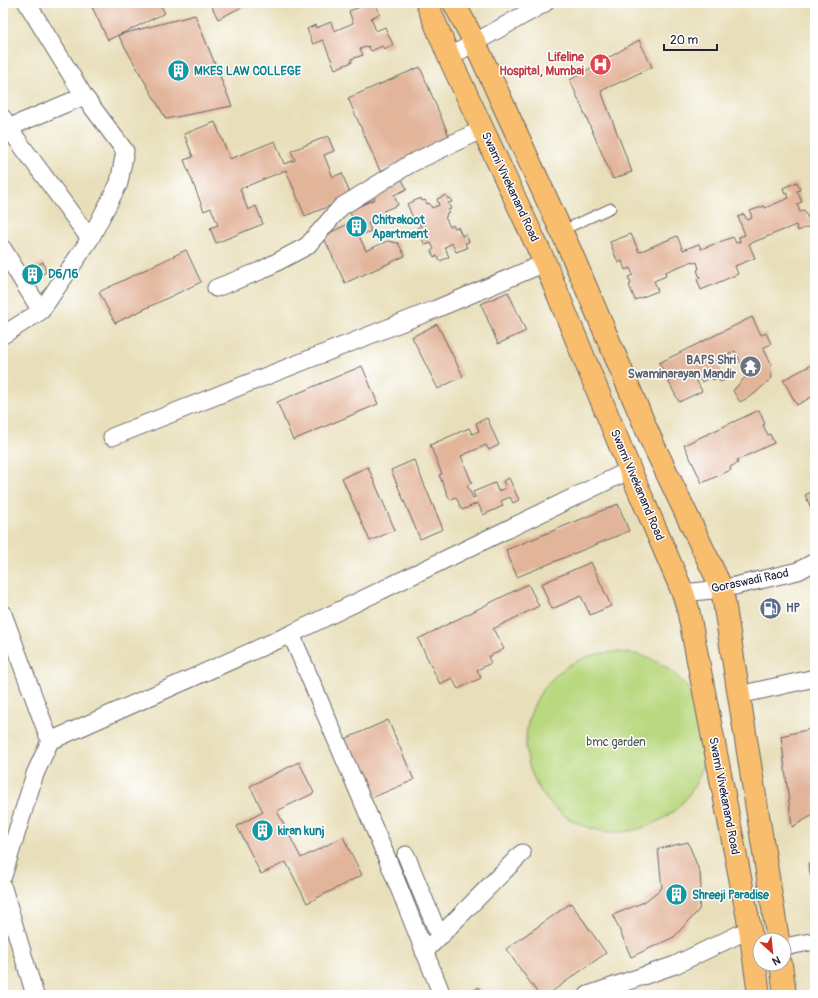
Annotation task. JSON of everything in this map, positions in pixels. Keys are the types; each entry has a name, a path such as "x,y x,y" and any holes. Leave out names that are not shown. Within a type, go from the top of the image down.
{"main road":[{"name":"Swami Vivekanand Road","path":"427,3 449,57 545,263 630,470 683,593 688,610 750,928 758,995"},
{"path":"454,3 475,44 561,231 652,442 722,589 777,932"},
{"path":"782,972 785,995"}],"street":[{"path":"3,335 41,311 90,239 119,183 125,151 84,96 27,3"},
{"path":"449,57 475,44 545,3"},
{"path":"84,96 5,125 90,239"},
{"path":"216,288 260,270 307,246 341,207 410,164 483,129"},
{"path":"3,249 41,311"},
{"path":"112,437 428,312 545,263"},
{"path":"3,876 35,774 50,741 291,634 630,470"},
{"name":"Goraswadi Raod","path":"683,593 722,589 798,572 815,562"},
{"path":"3,614 50,741"},
{"path":"291,634 389,863 442,995"},
{"path":"739,695 815,678"},
{"path":"389,863 409,853 439,931"},
{"path":"421,944 439,931 522,853"},
{"path":"3,888 35,995"},
{"path":"588,995 675,965 750,928"},
{"path":"792,945 815,941"}],"lane":[{"path":"561,231 611,208"}],"green space":[{"name":"bmc garden","path":"607,652 625,652 650,659 666,667 680,678 691,692 699,708 706,733 706,751 699,776 691,792 680,806 666,817 642,828 625,832 607,832 590,828 566,817 546,799 541,792 530,768 526,751 526,733 530,716 541,692 559,672 566,667 590,656"}],"building":[{"path":"90,3 168,3 161,6 165,13 108,40"},
{"path":"210,3 250,3 218,19"},
{"path":"362,3 375,3 380,14 371,18 376,31 385,27 393,45 384,49 382,46 371,51 368,46 360,49 363,55 351,59 352,62 335,69 323,40 313,44 307,29 315,25 316,28 331,22 334,31 353,23 349,11 363,6"},
{"name":"MKES LAW COLLEGE","path":"195,15 232,106 166,119 118,35"},
{"path":"639,40 652,67 601,91 632,172 613,179 570,80"},
{"path":"420,67 451,141 380,171 348,98"},
{"path":"215,122 230,159 275,141 284,164 295,160 291,151 328,136 334,151 324,155 333,177 342,173 351,197 305,216 286,170 240,189 248,210 256,206 263,224 216,243 210,228 218,225 211,208 204,211 184,160 193,157 184,134"},
{"name":"Chitrakoot Apartment","path":"401,178 407,189 394,195 398,205 383,211 385,213 374,218 375,221 368,223 371,231 359,236 366,251 387,241 398,243 405,256 345,283 323,236 354,221 349,211 375,199 372,192"},
{"path":"797,182 800,190 797,191 802,202 797,204 800,212 804,210 808,218 811,217 815,224 798,231 796,225 749,244 755,258 735,266 738,274 701,290 697,279 700,278 697,270 699,269 697,262 694,263 693,261 665,272 666,276 654,281 658,291 635,300 629,285 631,284 628,277 633,275 630,268 625,270 622,261 618,263 610,242 631,234 639,252 677,236 683,250 699,244 701,249 733,237 736,243 740,242 739,237 745,235 738,217 744,214 747,220 752,218 750,211 764,206 765,208 789,198 787,193 785,194 783,188"},
{"path":"446,195 452,202 448,203 451,209 448,210 449,212 445,217 450,227 453,225 455,228 458,227 462,236 466,234 469,242 465,243 467,248 456,252 452,243 445,247 449,257 440,261 437,256 434,257 431,251 434,249 431,243 425,245 417,228 421,226 417,219 414,220 407,204 421,198 422,201 425,200 427,204 429,203 432,208 439,205 437,199"},
{"path":"186,250 201,282 115,323 99,292"},
{"name":"D6/16","path":"43,262 46,272 26,283 21,275"},
{"path":"508,292 526,331 498,344 481,304"},
{"path":"752,317 761,335 766,333 771,344 763,348 771,363 772,378 753,395 740,402 733,391 747,375 735,351 715,361 725,380 720,382 717,378 713,380 711,377 702,382 699,376 695,378 702,391 679,402 659,363"},
{"path":"437,324 463,376 438,389 412,337"},
{"path":"815,363 815,395 797,405 783,380"},
{"path":"362,366 378,404 293,440 277,402"},
{"path":"759,410 765,424 763,425 768,435 770,434 774,443 737,460 738,463 730,467 731,470 702,483 684,445"},
{"path":"487,418 499,445 489,450 486,445 461,456 472,483 467,485 473,498 475,497 473,492 495,483 498,491 506,488 503,481 509,478 519,500 513,503 510,497 501,501 503,506 483,515 478,503 462,510 456,497 450,500 439,475 442,474 430,445 469,428 472,434 479,431 476,423"},
{"path":"414,460 443,529 420,539 391,470"},
{"path":"368,467 395,530 370,541 342,478"},
{"path":"815,490 815,516 805,495"},
{"path":"618,504 629,531 517,577 506,550"},
{"path":"591,562 611,606 590,615 581,596 552,609 541,584"},
{"path":"528,584 539,606 493,629 504,649 488,657 491,663 477,670 481,678 458,689 452,678 440,684 418,639"},
{"path":"388,720 414,780 369,799 343,740"},
{"path":"815,728 815,814 792,827 781,736"},
{"name":"kiran kunj","path":"299,762 314,793 277,811 301,858 343,837 362,875 307,903 286,862 261,874 237,826 263,812 250,786"},
{"name":"Shreeji Paradise","path":"688,842 700,873 701,886 699,910 674,937 631,957 613,915 644,902 662,888 658,849"},
{"path":"815,861 815,890 814,891 808,863"},
{"path":"571,903 606,953 547,995 539,995 506,949"},
{"path":"479,987 483,995 465,995"}],"place":[{"name":"Lifeline Hospital, Mumbai","path":"600,64"},
{"name":"MKES LAW COLLEGE","path":"178,71"},
{"name":"Chitrakoot Apartment","path":"356,227"},
{"name":"D6/16","path":"33,274"},
{"name":"BAPS Shri Swaminarayan Mandir","path":"751,367"},
{"name":"HP","path":"771,608"},
{"name":"kiran kunj","path":"263,831"},
{"name":"Shreeji Paradise","path":"677,895"}]}
